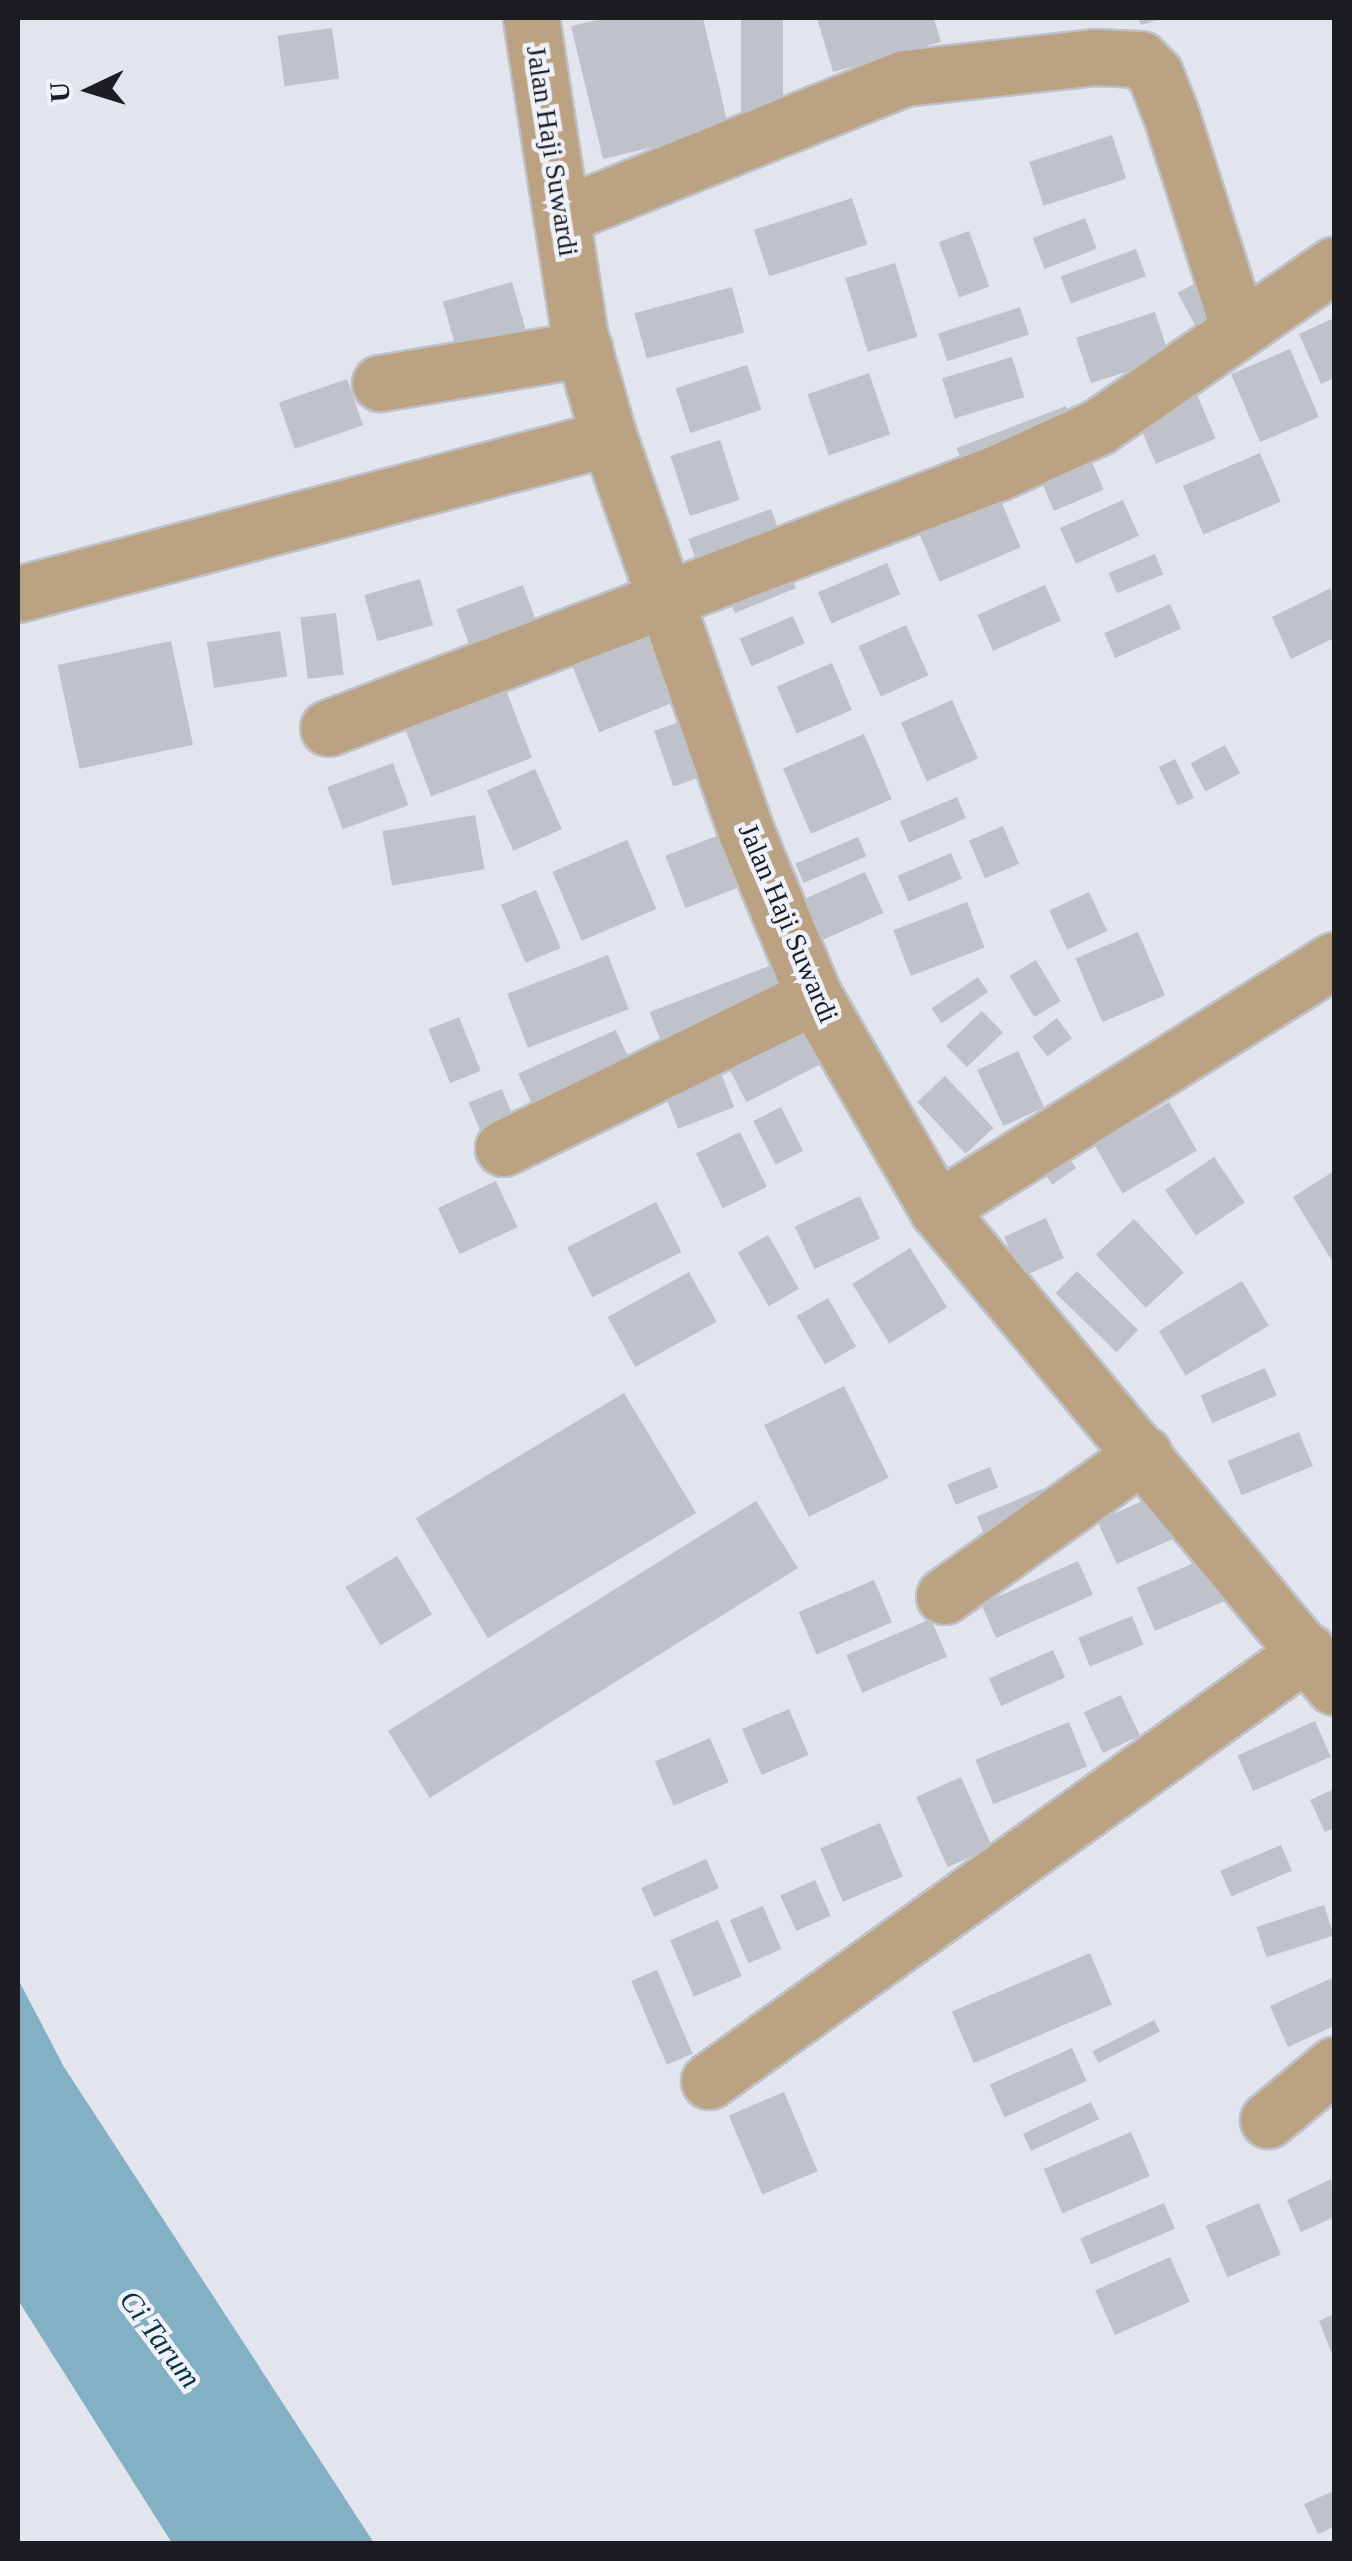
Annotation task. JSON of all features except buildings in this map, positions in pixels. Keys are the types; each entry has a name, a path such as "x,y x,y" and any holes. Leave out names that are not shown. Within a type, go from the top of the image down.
{"street":[{"name":"Jalan Haji Suwardi","path":"531,18 566,214 584,350 610,438 746,832 814,996 937,1209 1321,1669"},
{"path":"566,214 905,78 1094,57 1140,59 1155,74 1171,115 1240,329"},
{"path":"328,728 666,594 999,472 1098,427 1334,265"},
{"path":"380,383 584,350"},
{"path":"18,594 610,438"},
{"path":"937,1209 1334,960"},
{"path":"502,1148 814,996"},
{"path":"944,1596 1144,1454"},
{"path":"708,2081 1321,1669"},
{"path":"1268,2120 1334,2065"}],"water":[{"name":"Ci Tarum","path":"18,1979 64,2067 374,2543 172,2543 18,2300"}]}
